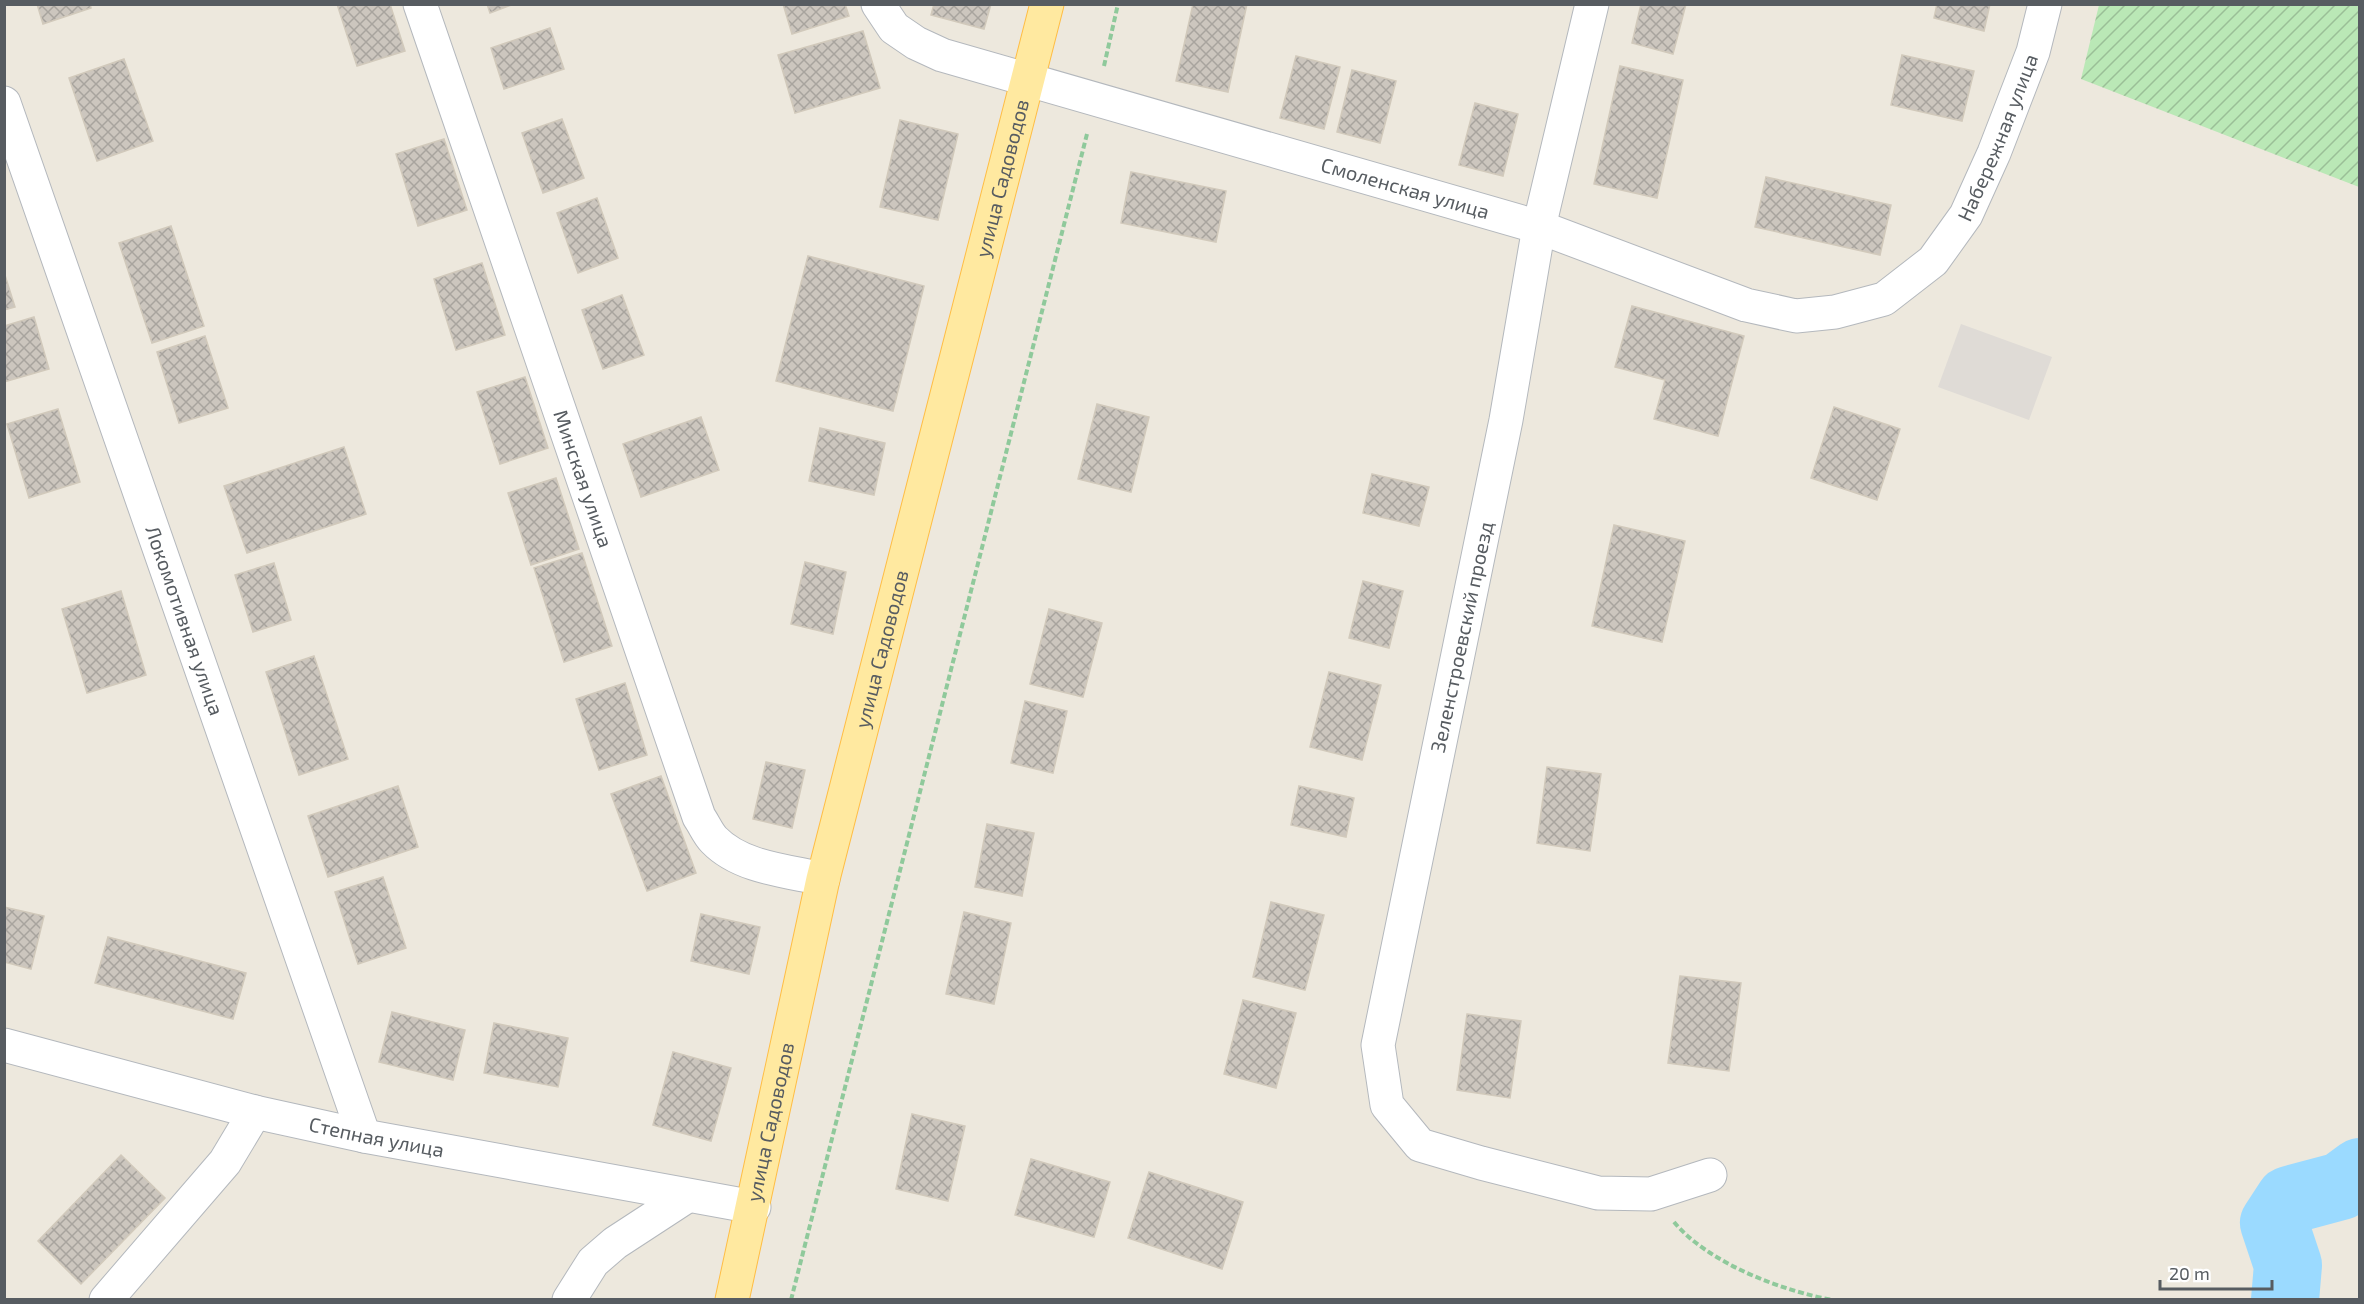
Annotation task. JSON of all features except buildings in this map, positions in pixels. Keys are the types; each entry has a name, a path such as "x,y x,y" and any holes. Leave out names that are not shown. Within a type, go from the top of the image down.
{"main road":[{"name":"улица Садоводов","path":"732,1299 754,1207 823,879 1047,4"}],"street":[{"name":"Минская улица","path":"420,4 699,817 714,840 734,855 756,864 823,879"},
{"name":"Смоленская улица","path":"878,4 894,28 916,43 942,55 1539,227 1746,305 1796,316 1835,312 1884,298 1933,261"},
{"name":"Зеленстроевский проезд","path":"1592,4 1539,227 1504,432 1378,1045 1387,1105 1420,1144 1481,1163 1598,1193 1651,1194"},
{"name":"Набережная улица","path":"1933,261 1965,215 1994,153 2033,52 2045,4"},
{"name":"Локомотивная улица","path":"4,103 364,1136"},
{"name":"Степная улица","path":"4,1045 255,1112 364,1136 754,1207"},
{"path":"106,1299 225,1162 255,1112"},
{"path":"1651,1194 1710,1175"},
{"path":"569,1299 593,1262 615,1243 687,1196"}],"path":[{"path":"791,1299 1118,4"},
{"path":"1651,1194 1681,1231 1720,1260 1801,1294 1833,1299"}],"shaded area":[{"path":"1961,324 2052,357 2029,420 1938,387"}],"green space":[{"path":"2099,5 2359,5 2359,187 2081,79"}],"waterway":[{"path":"2285,1300 2288,1265 2274,1223 2289,1200 2341,1186 2360,1172"}]}
